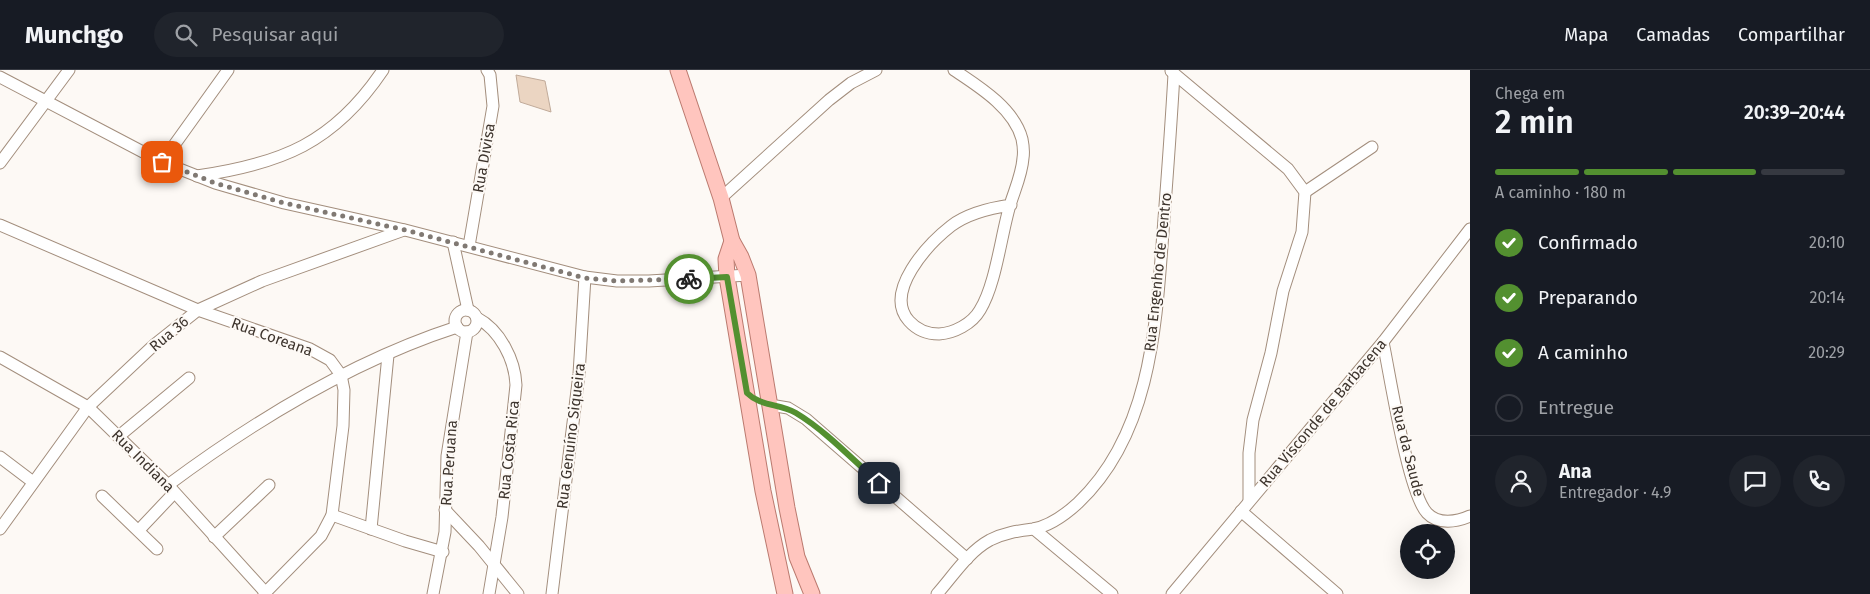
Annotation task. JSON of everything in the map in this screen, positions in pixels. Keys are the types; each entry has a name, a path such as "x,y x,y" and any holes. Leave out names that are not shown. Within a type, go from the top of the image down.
{"main road":[{"path":"678,70 721,198 732,241 742,257 748,275 787,508 797,557 812,594"},
{"path":"732,241 726,259 727,277 767,511 785,594"},
{"path":"747,393 757,402 770,405"},
{"path":"767,511 787,508"}],"street":[{"path":"0,163 69,70"},
{"path":"162,162 228,70"},
{"path":"195,176 239,170 289,154 331,129 351,112 383,70"},
{"name":"Rua Divisa","path":"468,246 493,106 490,75 487,70"},
{"path":"721,198 829,100 851,83 876,70"},
{"path":"954,70 980,87 1014,122 1022,138 1023,157 1020,180 1010,205 993,275 980,311 968,323 954,331 926,333 914,326 905,316 900,302 911,270 929,247 952,226 969,216 988,208 1010,205"},
{"path":"1172,72 1288,170 1305,192 1302,232 1283,291 1271,353 1253,420 1249,453 1249,500"},
{"name":"Rua Engenho de Dentro","path":"937,594 977,549 1002,534 1017,530 1034,529 1062,515 1093,488 1118,454 1143,383 1154,327 1172,72"},
{"path":"0,77 162,162 195,176 284,203 405,230 585,278 617,281 748,275"},
{"path":"1305,192 1372,148"},
{"name":"Rua Coreana","path":"0,225 198,310 310,349 330,360 341,375"},
{"name":"Rua Visconde de Barbacena","path":"1172,594 1383,342 1470,229"},
{"name":"Rua 36","path":"0,528 88,407 154,345 198,310 262,281 405,230"},
{"path":"139,530 171,489 242,434 341,375 388,355 462,330 475,328 453,242"},
{"name":"Rua Genuíno Siqueira","path":"552,594 579,374 585,278"},
{"path":"462,330 455,321 457,315 462,311 472,314"},
{"name":"Rua Costa Rica","path":"472,314 487,325 498,337 506,348 516,372 502,517 489,594"},
{"name":"Rua Peruana","path":"434,594 443,552 447,456 462,330"},
{"name":"Rua da Saude","path":"1383,342 1408,463 1419,500 1427,514 1438,521 1450,522 1470,516"},
{"path":"371,530 388,355"},
{"name":"Rua Indiana","path":"0,357 88,407 171,489 264,593"},
{"path":"264,593 321,536 332,515 343,426 344,390 341,375"},
{"path":"119,436 189,378"},
{"path":"770,405 788,408 806,419 967,559"},
{"path":"0,457 34,482"},
{"path":"214,537 269,484"},
{"path":"102,496 157,549"},
{"path":"445,510 462,526 518,594"},
{"path":"1241,511 1337,594"},
{"path":"332,515 371,530 443,552"},
{"path":"1034,529 1112,594"}],"building":[{"path":"516,75 545,81 551,112 520,102"}],"way so far":[{"path":"162,162 215,183 284,203 405,230 585,278 617,281 689,279"}],"route":[{"path":"689,279 727,277 747,393 752,399 764,404 788,408 806,419 879,483"}]}
